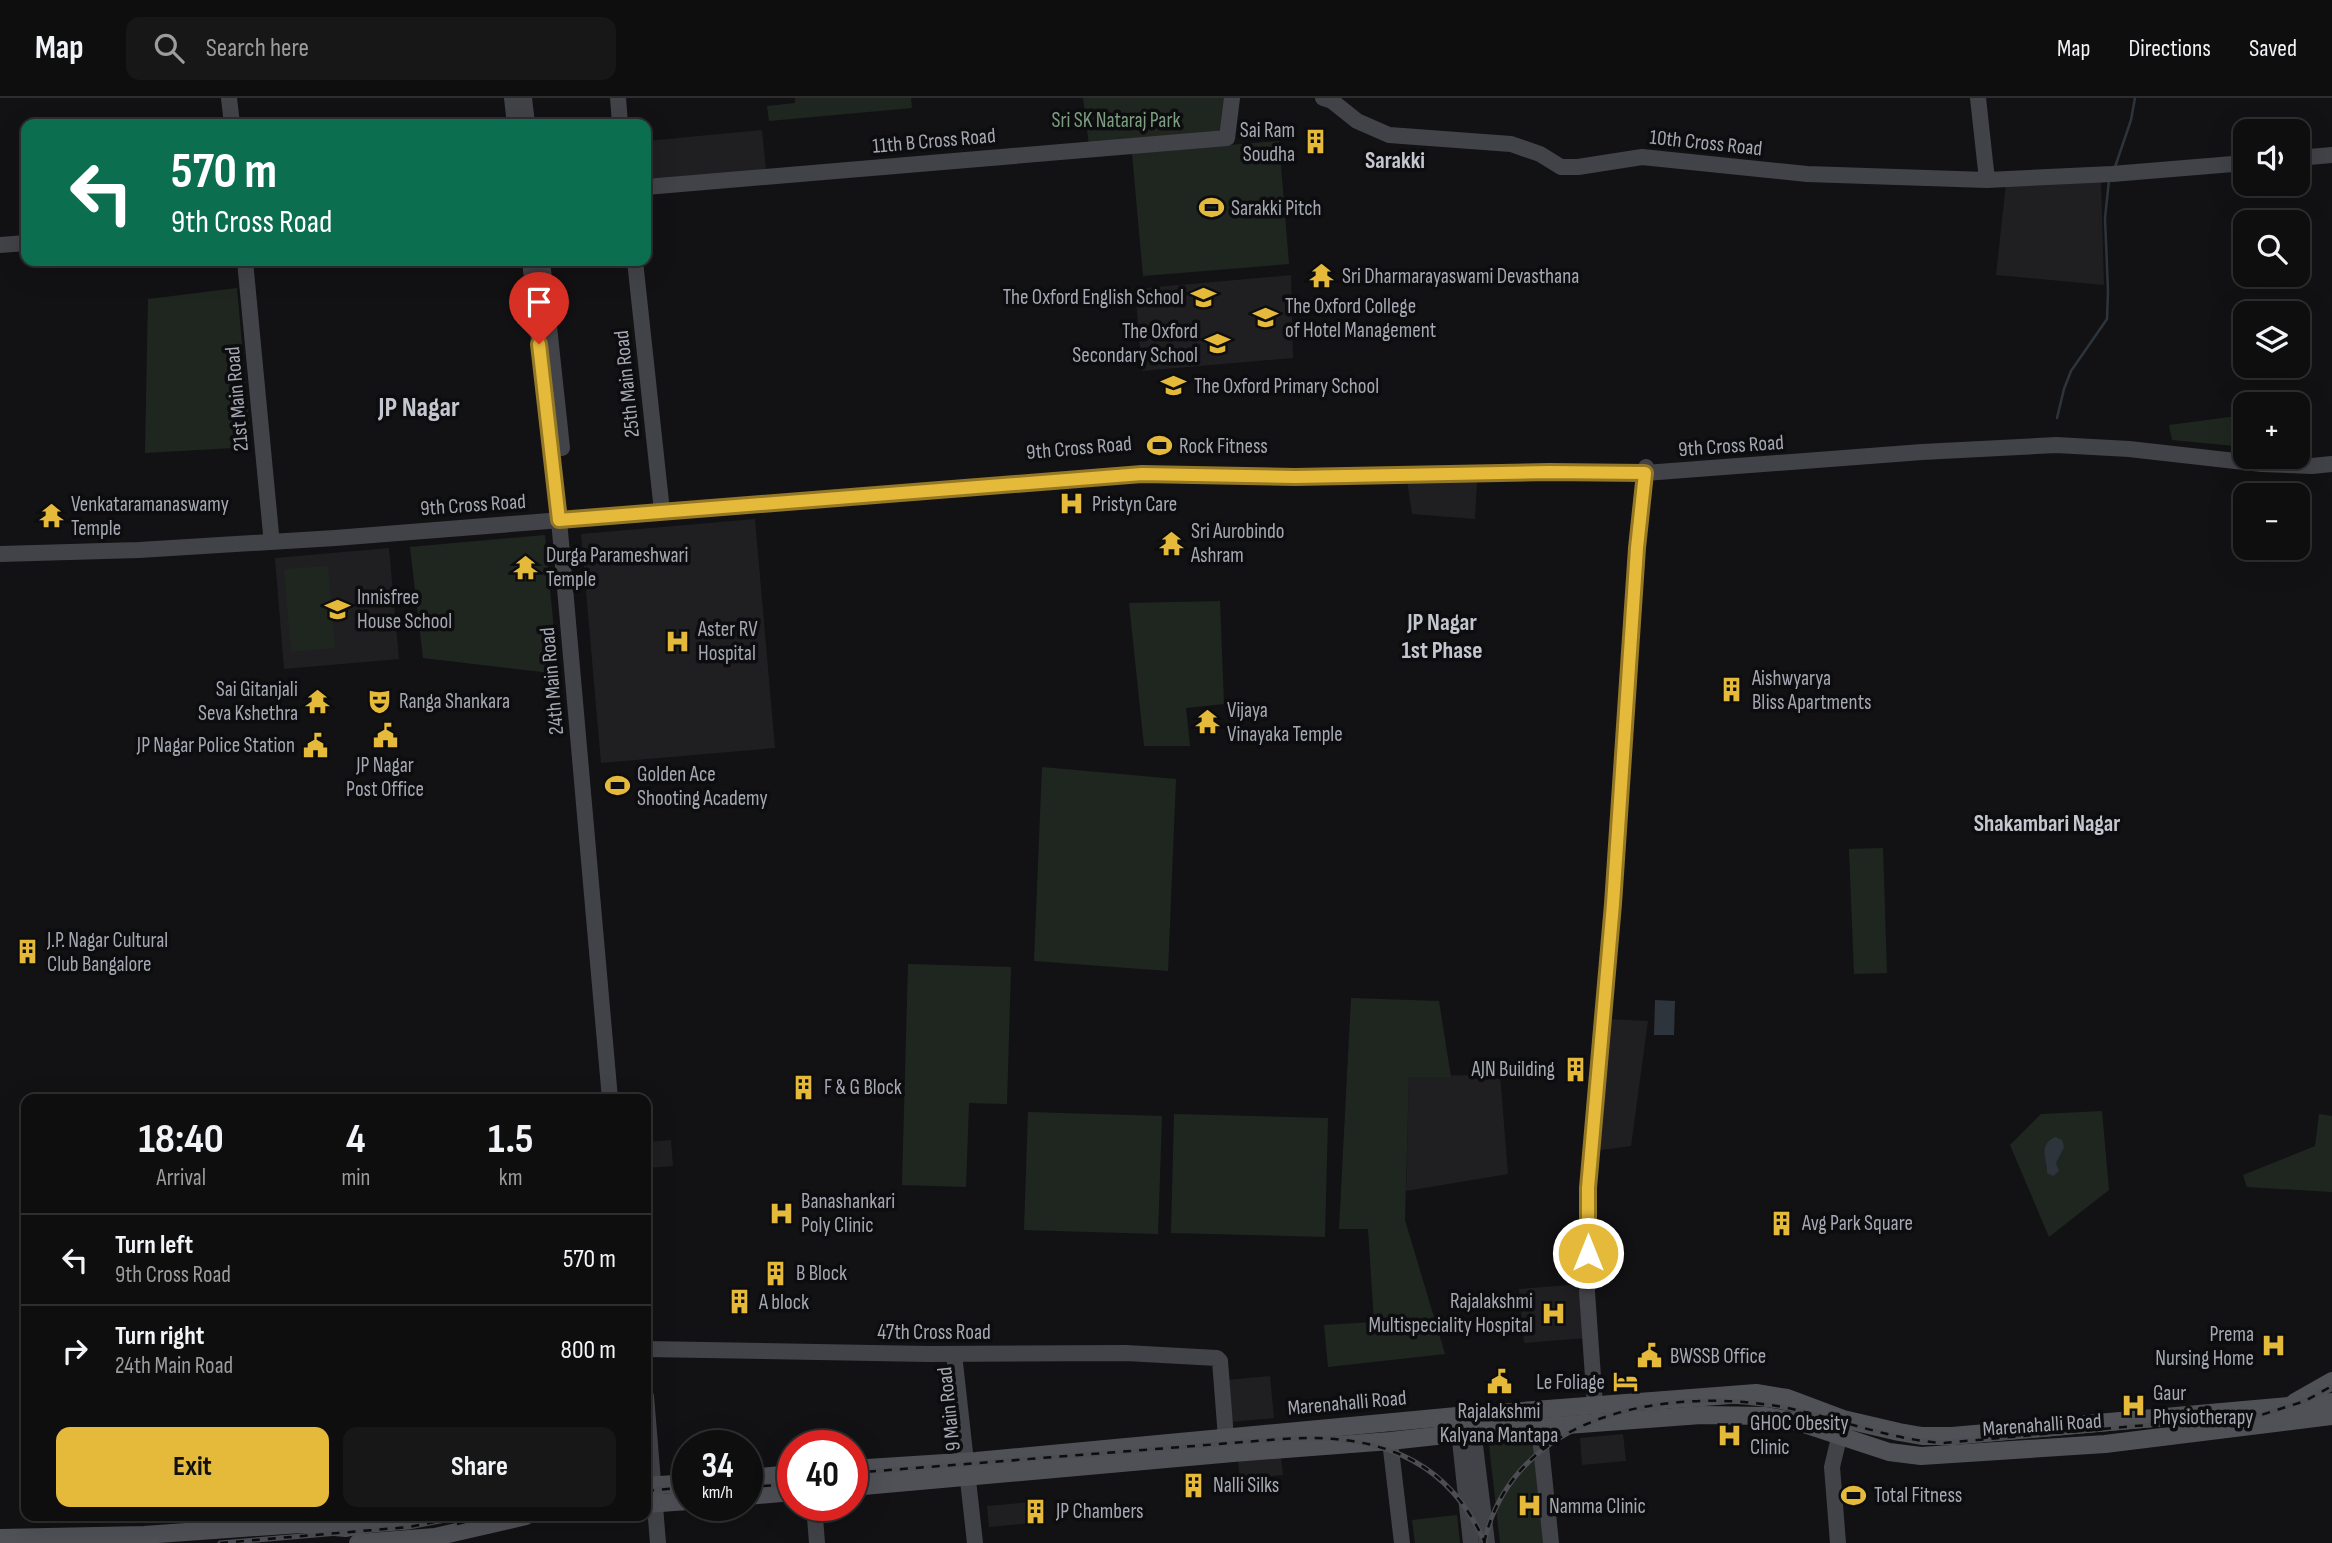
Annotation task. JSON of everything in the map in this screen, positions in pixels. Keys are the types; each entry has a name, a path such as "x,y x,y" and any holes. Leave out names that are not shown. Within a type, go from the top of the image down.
{"main road":[{"path":"229,98 231,119"},
{"path":"512,98 514,119"},
{"path":"524,98 526,119"},
{"path":"618,98 620,119"},
{"name":"11th B Cross Road","path":"651,187 1227,138 1232,98"},
{"name":"10th Cross Road","path":"1323,98 1357,121 1389,135 1511,144 1540,153 1561,167 1642,157 1807,174 1987,180 2233,164"},
{"path":"1978,98 1987,180"},
{"path":"2310,157 2332,155"},
{"path":"0,245 21,243"},
{"name":"21st Main Road","path":"246,266 271,534"},
{"name":"24th Main Road","path":"531,266 564,515 620,1094"},
{"name":"24th Main Road","path":"542,266 610,1094"},
{"name":"25th Main Road","path":"636,266 661,502"},
{"name":"9th Cross Road","path":"0,554 256,543 564,515 661,502 1141,463 1288,470 1549,466 1645,470 2052,438 2165,444 2233,452"},
{"name":"9th Cross Road","path":"0,546 271,534 1142,474 1308,477 1645,470 2056,445 2129,449 2262,464 2332,464"},
{"path":"2310,456 2332,456"},
{"path":"1595,1405 1587,1292 1588,1188 1613,904 1637,548 1645,470"},
{"name":"47th Cross Road","path":"651,1349 959,1354 1126,1353 1217,1358 1220,1361 1226,1437"},
{"path":"959,1354 984,1543"},
{"path":"2285,1406 2332,1381"},
{"name":"Marenahalli Road","path":"868,1469 972,1468 1390,1441 1465,1424 1595,1405 1756,1393 1787,1398 1888,1451 1921,1456 2105,1444 2332,1416"},
{"name":"Marenahalli Road","path":"868,1484 972,1468 1226,1437 1465,1424 1539,1427 1701,1415 1766,1416 1922,1436 1952,1436 2332,1402"},
{"path":"1465,1424 1471,1543"},
{"path":"1465,1424 1487,1543"},
{"path":"1539,1427 1551,1543"},
{"path":"1838,1543 1832,1467 1842,1427"},
{"path":"1390,1441 1402,1543"},
{"path":"972,1468 975,1543"},
{"path":"651,1497 672,1489"},
{"path":"651,1498 672,1500"},
{"path":"651,1508 658,1543"},
{"path":"173,1543 346,1528 384,1521"},
{"path":"358,1543 435,1537 504,1521"},
{"path":"649,1521 649,1543"},
{"path":"815,1521 817,1543"},
{"path":"0,1538 107,1540 300,1524 346,1528"},
{"path":"15,1543 56,1543"}],"shaded area":[{"path":"762,130 766,171 651,182 651,141"},
{"path":"2101,180 2104,285 1996,275 2006,183"},
{"path":"1291,275 1293,358 1142,371 1135,289"},
{"path":"1407,480 1477,482 1475,519 1412,514"},
{"name":"Aster RV Hospital","path":"755,519 775,748 601,763 581,534"},
{"name":"Innisfree House School","path":"389,548 399,659 284,669 275,558"},
{"path":"1655,1000 1675,1001 1674,1035 1654,1035"},
{"path":"1606,1019 1648,1021 1631,1146 1594,1151"},
{"path":"1500,1074 1508,1174 1406,1191 1409,1077"},
{"path":"2055,1137 2062,1140 2064,1147 2056,1163 2059,1171 2053,1176 2047,1173 2045,1149 2046,1144"},
{"path":"671,1140 673,1166 651,1168 651,1142"},
{"name":"Rajalakshmi Multispeciality Hospital","path":"1583,1284 1587,1338 1524,1343 1519,1289"},
{"path":"1270,1376 1274,1418 1230,1422 1227,1380"},
{"path":"1623,1434 1626,1461 1582,1465 1580,1438"},
{"path":"1281,1457 1283,1475 1240,1479 1238,1461"},
{"path":"1031,1502 1033,1523 989,1527 987,1506"}],"green space":[{"path":"795,98 911,98 912,108 769,121 767,106 795,103"},
{"name":"Sri SK Nataraj Park","path":"1083,98 1230,98 1225,135 1089,145"},
{"name":"Sarakki Pitch","path":"1279,141 1289,264 1143,276 1132,153"},
{"path":"237,288 251,447 145,453 148,299"},
{"path":"2233,417 2233,446 2172,440 2169,425"},
{"path":"545,535 558,674 423,658 410,547"},
{"path":"328,566 335,648 291,652 284,569"},
{"path":"1220,601 1224,704 1186,708 1190,746 1144,746 1129,603"},
{"path":"1042,767 1176,779 1168,971 1034,961"},
{"path":"1883,848 1887,973 1854,974 1849,849"},
{"path":"908,964 1011,967 1007,1104 969,1103 966,1187 902,1185"},
{"path":"1351,998 1439,1001 1451,1077 1409,1077 1405,1220 1445,1354 1328,1367 1324,1325 1374,1322 1368,1229 1339,1229"},
{"path":"2102,1111 2109,1190 2049,1237 2010,1145 2041,1114"},
{"path":"1028,1112 1162,1116 1158,1234 1024,1230"},
{"path":"1174,1114 1328,1118 1325,1237 1171,1233"},
{"path":"2319,1114 2332,1116 2332,1192 2247,1187 2243,1175 2315,1146"},
{"path":"1533,1440 1545,1543 1500,1543 1489,1445"},
{"path":"1457,1515 1460,1543 1415,1543 1412,1520"}],"waterway":[{"path":"2115,167 2131,120 2135,98"},
{"path":"2057,418 2071,371 2107,319 2105,218 2109,180"}],"railway":[{"path":"1484,1543 1500,1499 1526,1464 1560,1438 1599,1419 1643,1407 1733,1401 1777,1406 1900,1437 1943,1443 2261,1415 2305,1401 2332,1386"},
{"path":"868,1472 1282,1439 1346,1440 1402,1455 1427,1469 1449,1488 1469,1513 1485,1543"},
{"path":"763,1486 777,1485"},
{"path":"651,1491 672,1489"},
{"path":"220,1543 409,1527 440,1521"},
{"path":"457,1524 469,1521"}],"place":[{"name":"Sai Ram Soudha","path":"1315,142"},
{"name":"Sarakki Pitch","path":"1211,208"},
{"name":"Sri Dharmarayaswami Devasthana","path":"1322,276"},
{"name":"The Oxford English School","path":"1204,297"},
{"name":"The Oxford College of Hotel Management","path":"1265,318"},
{"name":"The Oxford Secondary School","path":"1218,343"},
{"name":"The Oxford Primary School","path":"1174,386"},
{"name":"Rock Fitness","path":"1159,446"},
{"name":"Pristyn Care","path":"1072,504"},
{"name":"Venkataramanaswamy Temple","path":"51,516"},
{"name":"Sri Aurobindo Ashram","path":"1171,543"},
{"name":"Durga Parameshwari Temple","path":"526,567"},
{"name":"Innisfree House School","path":"337,609"},
{"name":"Aster RV Hospital","path":"678,641"},
{"name":"Aishwyarya Bliss Apartments","path":"1732,690"},
{"name":"Sai Gitanjali Seva Kshethra","path":"318,701"},
{"name":"Ranga Shankara","path":"379,701"},
{"name":"Vijaya Vinayaka Temple","path":"1207,722"},
{"name":"JP Nagar Post Office","path":"385,736"},
{"name":"JP Nagar Police Station","path":"315,745"},
{"name":"Golden Ace Shooting Academy","path":"617,786"},
{"name":"J.P. Nagar Cultural Club Bangalore","path":"27,952"},
{"name":"AJN Building","path":"1575,1069"},
{"name":"F & G Block","path":"804,1087"},
{"name":"Banashankari Poly Clinic","path":"781,1213"},
{"name":"Avg Park Square","path":"1782,1223"},
{"name":"B Block","path":"776,1273"},
{"name":"A block","path":"739,1302"},
{"name":"Rajalakshmi Multispeciality Hospital","path":"1553,1313"},
{"name":"Prema Nursing Home","path":"2274,1346"},
{"name":"BWSSB Office","path":"1650,1356"},
{"name":"Rajalakshmi Kalyana Mantapa","path":"1499,1382"},
{"name":"Le Foliage","path":"1625,1382"},
{"name":"Gaur Physiotherapy","path":"2133,1405"},
{"name":"GHOC Obesity Clinic","path":"1730,1435"},
{"name":"Nalli Silks","path":"1193,1485"},
{"name":"Total Fitness","path":"1854,1495"},
{"name":"Namma Clinic","path":"1529,1506"},
{"name":"JP Chambers","path":"1036,1511"}],"district":[{"name":"Sarakki","path":"1395,161"},
{"name":"JP Nagar","path":"419,407"},
{"name":"JP Nagar 1st Phase","path":"1442,636"},
{"name":"Shakambari Nagar","path":"2047,824"}],"route":[{"path":"539,344 559,520 1142,474 1295,477 1645,473 1637,548 1613,904 1588,1188 1588,1253"}]}
